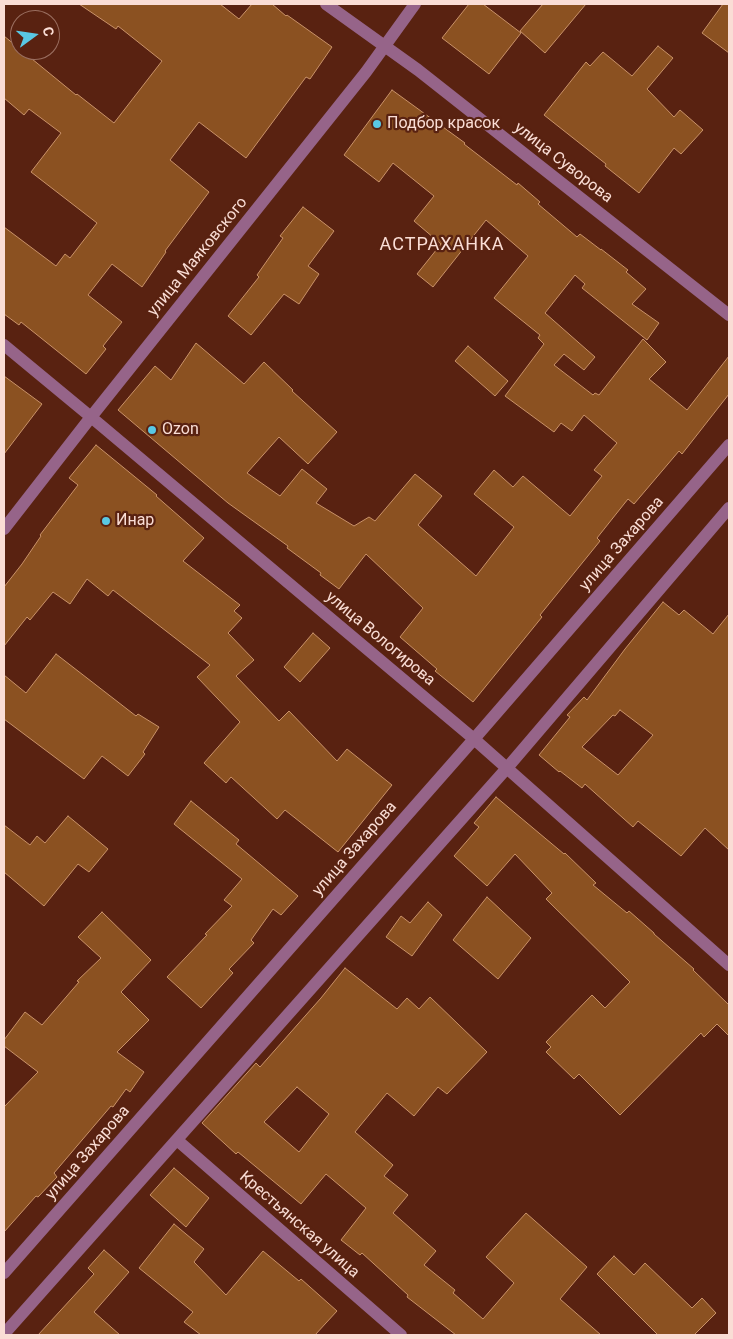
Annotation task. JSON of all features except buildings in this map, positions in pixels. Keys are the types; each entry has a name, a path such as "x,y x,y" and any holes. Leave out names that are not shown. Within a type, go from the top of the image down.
{"street":[{"name":"улица Суворова","path":"326,4 418,70 729,315"},
{"name":"улица Маяковского","path":"4,529 360,80 415,4"},
{"name":"улица Вологирова","path":"4,345 92,416 474,739 729,964"},
{"name":"улица Захарова","path":"4,1273 474,739 729,444"},
{"path":"4,1334 507,768 729,508"},
{"name":"Крестьянская улица","path":"177,1140 401,1335"}],"place":[{"name":"Подбор красок","path":"377,124"},
{"name":"Ozon","path":"152,430"},
{"name":"Инар","path":"106,521"}],"district":[{"name":"АСТРАХАНКА","path":"442,245"}]}
